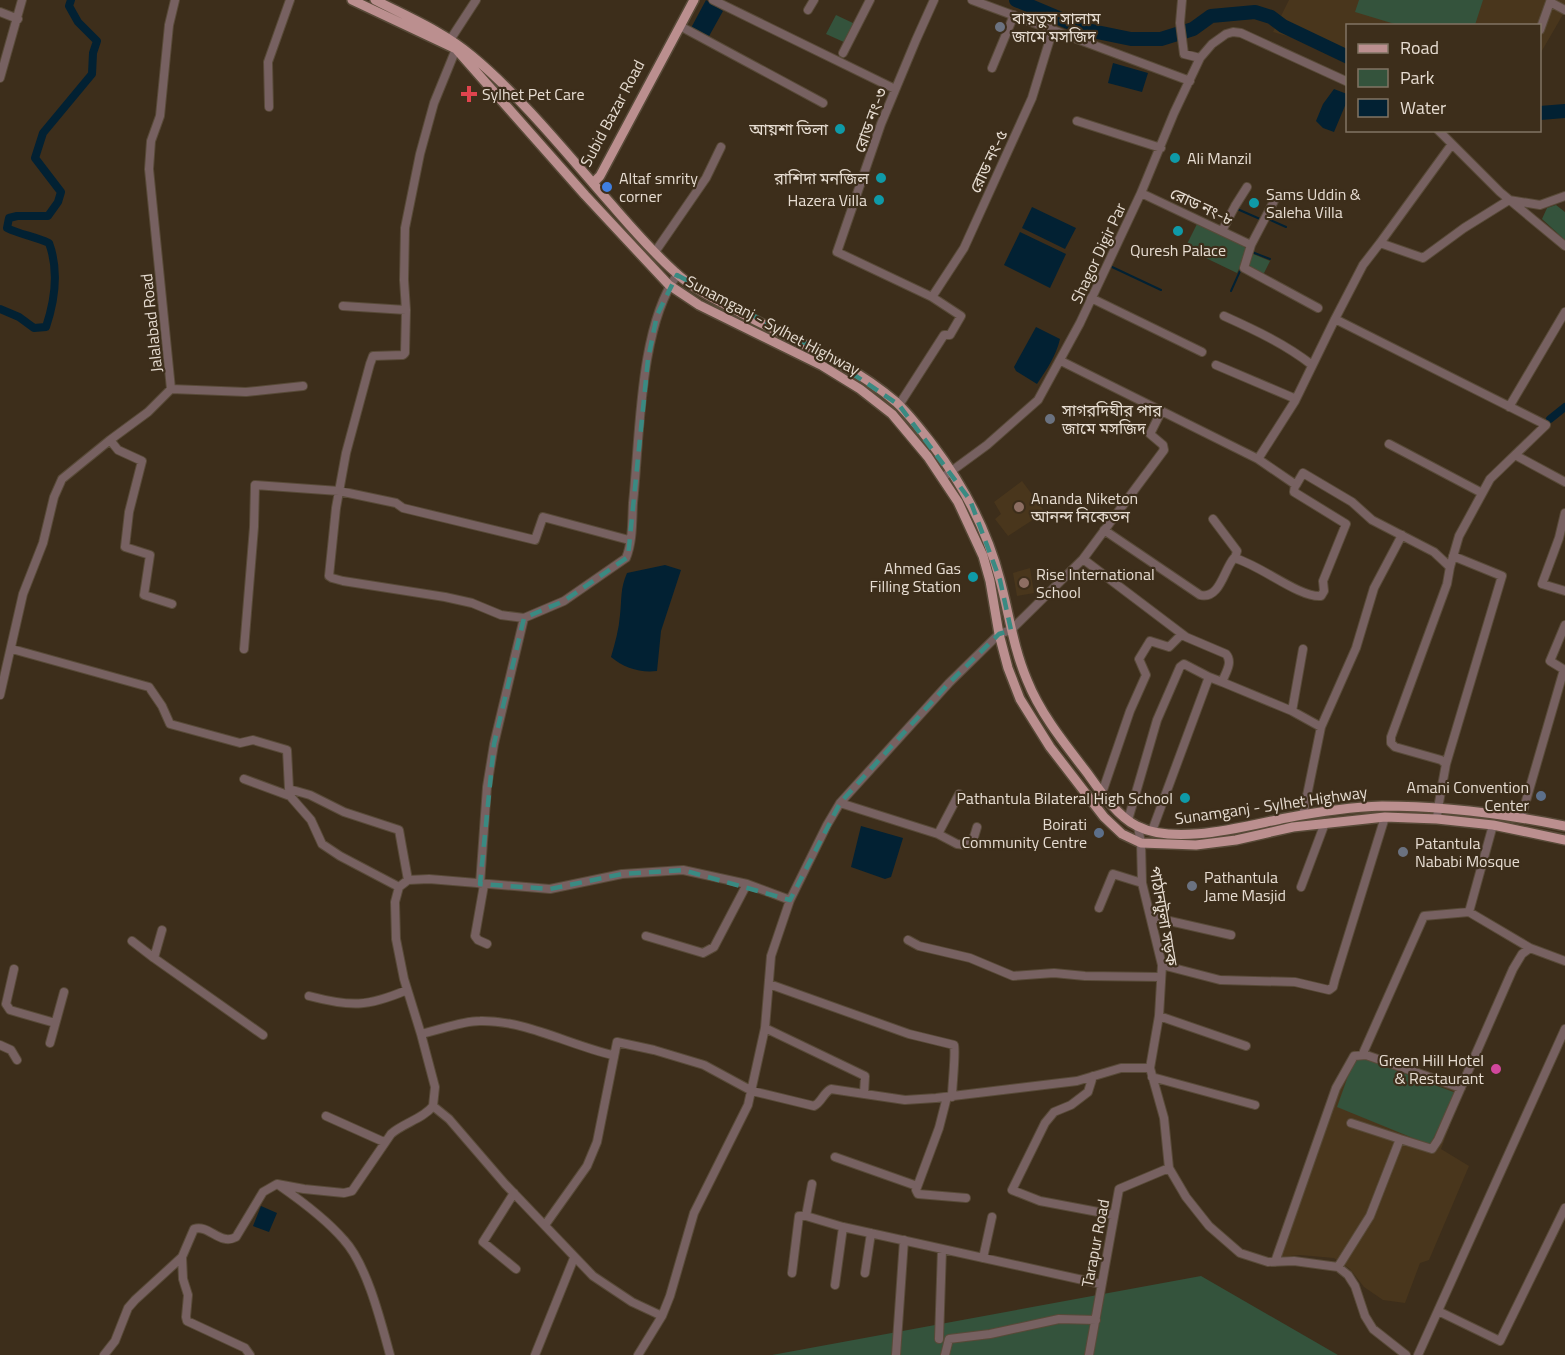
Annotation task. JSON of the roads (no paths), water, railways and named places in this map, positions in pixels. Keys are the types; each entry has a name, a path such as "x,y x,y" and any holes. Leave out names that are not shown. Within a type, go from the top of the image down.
{"main road":[{"name":"Sunamganj - Sylhet Highway","path":"351,0 456,50 669,285 699,305 821,365 860,389 892,414 928,457 958,502 983,556 990,581 999,634 1008,668 1020,699 1050,747 1104,817 1122,834 1141,843 1196,844 1236,840 1303,815 1378,806 1438,808 1565,826"},
{"name":"Sunamganj - Sylhet Highway","path":"375,0 450,40 472,56 506,88 642,240 677,275 712,297 816,349 868,380 899,405 952,471 970,500 985,533 1000,580 1016,651 1034,698 1054,730 1102,793 1128,820 1138,827 1176,835 1385,817 1437,819 1493,825 1565,840"},
{"name":"Subid Bazar Road","path":"593,183 597,169 688,0"},
{"name":"Subid Bazar Road","path":"593,183 600,176 694,0"}],"street":[{"path":"0,78 22,0"},
{"name":"Jalalabad Road","path":"0,695 3,672 12,649 23,594 43,543 54,497 62,479 148,412 171,389 149,169 151,141 160,116 169,25 175,0"},
{"path":"269,106 268,62 290,0"},
{"path":"450,40 476,0"},
{"path":"713,0 895,89"},
{"path":"808,10 813,0"},
{"path":"843,53 870,0"},
{"name":"রোড নং-৩","path":"932,297 837,252 895,89 934,0"},
{"path":"972,0 1190,81"},
{"path":"1182,0 1180,23 1184,54 1200,58"},
{"path":"1541,25 1550,2 1565,10"},
{"path":"0,12 18,19"},
{"path":"992,68 1014,15"},
{"path":"680,26 823,103"},
{"name":"রোড নং-৫","path":"932,297 964,248 1032,98 1053,29"},
{"name":"Shagor Digir Par","path":"942,478 987,445 1038,400 1061,361 1141,193 1200,58 1212,44 1226,34 1241,33 1346,82"},
{"path":"456,50 434,103 420,154 405,228 406,310 403,355 373,357 370,364 346,453 329,576 407,592 445,597 472,603 501,615 524,618 564,601 626,558 648,359 657,315 669,285 677,275"},
{"path":"1077,120 1161,148"},
{"path":"1440,132 1509,200 1565,246"},
{"path":"1258,459 1296,399 1363,265 1452,144"},
{"path":"655,252 706,178 721,147"},
{"path":"585,195 593,183"},
{"path":"1222,231 1234,206 1247,187"},
{"name":"রোড নং-৮","path":"1141,193 1251,244"},
{"path":"1380,243 1423,258 1464,228 1509,200 1540,205 1565,196"},
{"path":"1274,201 1251,244 1244,268 1318,308"},
{"path":"1536,224 1534,214 1540,205"},
{"path":"899,405 931,351 944,335 950,335 961,318 961,314 932,297"},
{"path":"1091,298 1202,352"},
{"path":"343,306 406,310"},
{"path":"1509,407 1565,312"},
{"path":"1224,316 1266,335 1312,365"},
{"path":"1335,319 1546,425 1490,479 1459,536 1450,567 1448,584 1391,737 1391,743 1395,747 1441,760 1446,764"},
{"path":"1061,361 1258,459 1295,485"},
{"path":"1216,365 1296,399"},
{"path":"171,389 246,392 303,386"},
{"path":"638,1355 662,1316 694,1213 748,1105 765,1028 771,956 790,900 827,825 840,803 949,683 999,634 1011,630 1083,559 1164,450 1163,445 1150,435 1161,412"},
{"path":"110,440 118,450 142,461 126,530 125,547 150,555 144,595 172,604"},
{"path":"1389,444 1482,493"},
{"path":"1515,455 1565,482"},
{"path":"1235,558 1260,568 1295,588 1322,596 1323,581 1346,524 1294,492 1295,485 1303,473 1352,502 1372,520 1434,552 1450,567"},
{"path":"243,649 254,538 255,485 339,491 396,502 403,508 535,540 543,517 629,540"},
{"path":"1565,513 1559,538 1542,584 1565,591"},
{"path":"1104,530 1173,578 1205,597 1213,594 1237,551 1213,519"},
{"path":"1303,815 1321,727 1356,648 1374,588 1402,535"},
{"path":"1437,819 1446,764 1502,576 1453,556"},
{"path":"1083,559 1182,634 1226,654 1230,661 1222,681"},
{"path":"487,944 475,936 482,885 487,786 494,744 524,618"},
{"path":"1521,818 1563,682 1563,669 1550,661 1565,625"},
{"path":"1102,793 1130,711 1146,675 1139,659 1150,641 1169,647 1182,634"},
{"path":"12,649 149,687 162,706 170,724 240,743 253,740 285,749 288,752 290,792 311,820 322,844 339,856 399,887"},
{"path":"1292,711 1303,649"},
{"path":"1128,820 1157,720 1180,668 1184,664 1209,677 1292,711 1321,727"},
{"path":"1152,831 1209,677"},
{"path":"244,779 310,795 344,812 399,830 408,880"},
{"path":"939,834 959,794"},
{"path":"840,803 939,834 957,844 966,845 974,837 977,827"},
{"path":"1162,965 1220,980 1295,982 1329,990 1333,987 1385,817"},
{"path":"1301,887 1325,823"},
{"path":"1469,912 1493,825"},
{"name":"পাঠানটুলা সড়ক","path":"1138,827 1141,843 1142,883 1162,965 1159,1016 1150,1068 1164,1118 1169,1168 1186,1197 1209,1226 1229,1246 1249,1257 1275,1262 1314,1263 1338,1267"},
{"path":"104,1355 115,1341 128,1308 182,1257 194,1229 201,1227 224,1240 231,1240 236,1237 263,1192 278,1184 344,1193 352,1191 384,1142 398,1128 427,1112 433,1106 435,1087 407,990 396,939 395,908 399,887 408,880 429,879 550,890 622,874 683,870 747,884 790,900"},
{"path":"1099,908 1113,874 1142,883"},
{"path":"646,936 703,953 714,947 747,884"},
{"path":"1364,1051 1424,916 1469,912 1530,948 1565,962"},
{"path":"1152,917 1231,935"},
{"path":"154,958 162,930"},
{"path":"908,940 919,946 970,958 1013,975 1054,973 1085,976 1161,977"},
{"path":"132,941 263,1035"},
{"path":"1351,1123 1432,1149 1513,969 1522,954 1530,948"},
{"path":"14,969 6,1004 10,1011 55,1023"},
{"path":"769,984 909,1034 954,1045 956,1049 949,1097 916,1190 918,1194 966,1198"},
{"path":"309,996 340,1004 367,1003 381,1001 407,990"},
{"path":"50,1043 64,992"},
{"path":"1159,1016 1246,1046"},
{"path":"421,1034 476,1021 502,1022 613,1055"},
{"path":"765,1028 865,1076 864,1094"},
{"path":"1418,1355 1565,1029"},
{"path":"545,1225 587,1166 597,1142 617,1042 704,1065 752,1091 814,1106 820,1103 825,1092 831,1089 905,1100 949,1097 1077,1081 1121,1068 1150,1068"},
{"path":"0,1045 11,1050 17,1060"},
{"path":"1275,1262 1336,1088 1354,1056 1366,1055 1461,1088"},
{"path":"1093,1076 1088,1092 1071,1105 1054,1112 1045,1124 1012,1190 1040,1201 1114,1215"},
{"path":"1152,1077 1255,1105"},
{"path":"433,1106 449,1119 514,1193 593,1276 632,1302 662,1316"},
{"path":"326,1116 384,1142"},
{"path":"1400,1139 1370,1216 1338,1267 1348,1275 1355,1286 1365,1316 1373,1329 1406,1355"},
{"path":"835,1157 917,1186"},
{"name":"Tarapur Road","path":"1089,1355 1119,1189 1169,1168"},
{"path":"278,1184 312,1209 345,1241 364,1274 390,1355"},
{"path":"806,1216 812,1184"},
{"path":"514,1193 483,1242 516,1269"},
{"path":"1438,1311 1500,1341 1565,1208"},
{"path":"792,1273 800,1216 806,1216 843,1227 1101,1284"},
{"path":"983,1258 992,1217"},
{"path":"835,1285 843,1227"},
{"path":"865,1273 871,1233"},
{"path":"896,1355 904,1240"},
{"path":"939,1339 942,1249"},
{"path":"182,1257 183,1279 188,1295 187,1321 245,1348 250,1355"},
{"path":"535,1355 574,1258"},
{"path":"945,1355 949,1339 990,1334 1059,1318 1096,1320"}],"water":[{"path":"706,0 723,11 708,38 691,28"},
{"path":"1113,63 1148,73 1142,92 1108,83"},
{"path":"1334,89 1346,94 1346,103 1334,132 1323,128 1316,121 1323,104"},
{"path":"1032,207 1076,228 1065,249 1022,228"},
{"path":"1020,232 1066,254 1050,288 1004,265"},
{"path":"1036,327 1060,339 1054,357 1037,384 1016,371 1014,367"},
{"path":"665,565 681,570 661,631 657,671 632,669 611,657 619,626 625,579 627,573"},
{"path":"861,826 903,838 891,877 885,879 851,867"},
{"path":"261,1206 277,1213 269,1232 253,1226"}],"waterway":[{"path":"0,309 19,317 34,328 46,327 52,306 55,274 49,243 7,228 9,218 48,216 58,202 61,192 35,158 43,133 92,74 93,53 97,41 78,22 69,6 71,0"},
{"path":"1016,0 1087,30 1131,39 1161,39 1193,29 1211,16 1255,12 1271,17 1283,26 1346,56"},
{"path":"1541,113 1565,111"},
{"path":"1235,208 1260,219"},
{"path":"1266,218 1286,227"},
{"path":"1252,252 1270,259"},
{"path":"1110,266 1161,290"},
{"path":"1231,291 1240,271"},
{"path":"1550,419 1565,407"}],"place":[{"name":"বায়তুস সালাম জামে মসজিদ","path":"1000,27"},
{"name":"Sylhet Pet Care","path":"469,94"},
{"name":"আয়শা ভিলা","path":"840,129"},
{"name":"Ali Manzil","path":"1175,158"},
{"name":"রাশিদা মনজিল","path":"881,178"},
{"name":"Altaf smrity corner","path":"607,187"},
{"name":"Hazera Villa","path":"879,200"},
{"name":"Sams Uddin & Saleha Villa","path":"1254,203"},
{"name":"Quresh Palace","path":"1178,231"},
{"name":"সাগরদিঘীর পার জামে মসজিদ","path":"1050,419"},
{"name":"Ananda Niketon আনন্দ নিকেতন","path":"1019,507"},
{"name":"Ahmed Gas Filling Station","path":"973,577"},
{"name":"Rise International School","path":"1024,583"},
{"name":"Amani Convention Center","path":"1541,796"},
{"name":"Pathantula Bilateral High School","path":"1185,798"},
{"name":"Boirati Community Centre","path":"1099,833"},
{"name":"Patantula Nababi Mosque","path":"1403,852"},
{"name":"Pathantula Jame Masjid","path":"1192,886"},
{"name":"Green Hill Hotel & Restaurant","path":"1496,1069"}]}
